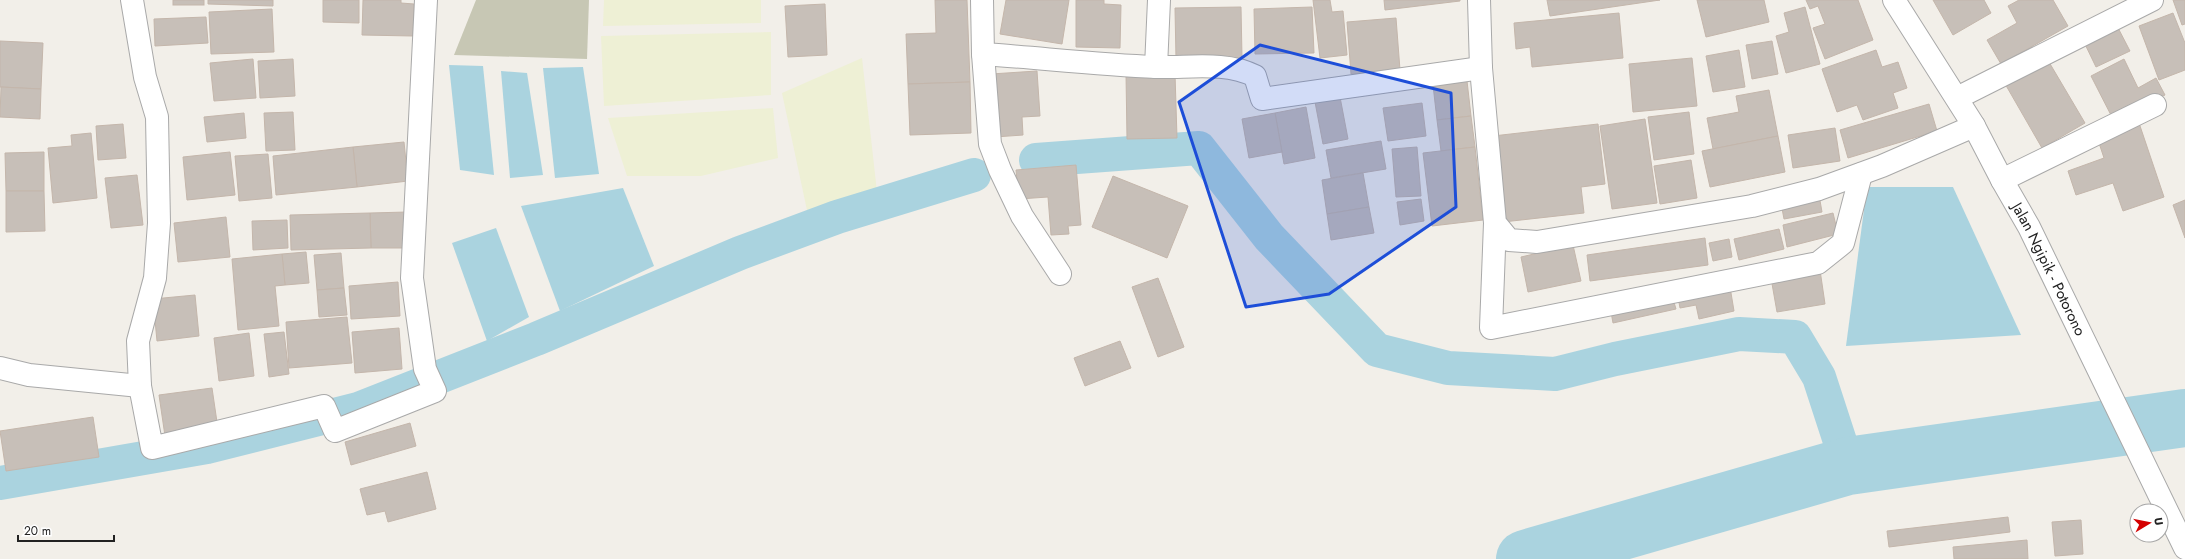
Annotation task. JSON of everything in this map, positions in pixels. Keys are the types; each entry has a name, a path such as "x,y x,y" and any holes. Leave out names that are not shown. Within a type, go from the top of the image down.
{"street":[{"path":"132,0 145,77 157,117 159,223 155,278 138,341 140,386 152,448 324,406 335,431 435,391 425,369 412,278 426,0"},
{"path":"982,0 990,144 1000,170 1022,216 1060,274"},
{"path":"1156,67 1159,0"},
{"path":"1479,0 1481,68 1495,223 1491,328 1818,263 1843,243 1861,174"},
{"name":"Jalan Ngipik - Potorono","path":"1894,0 1974,126 2044,256 2185,548"},
{"path":"1957,98 2152,0"},
{"path":"984,54 1156,67 1222,66 1242,70 1255,76 1262,99 1481,68"},
{"path":"2002,180 2155,105"},
{"path":"1495,223 1508,240 1537,242 1752,206 1819,189 1861,174 1974,126"},
{"path":"0,368 29,375 140,386"}],"highlighted area":[{"path":"1260,45 1451,93 1456,207 1329,294 1246,307 1179,102"}],"shaded area":[{"path":"476,0 589,0 587,59 454,55"},
{"path":"604,0 761,0 761,23 603,26"},
{"path":"771,32 771,95 604,106 601,36"},
{"path":"862,58 877,192 808,215 782,93"},
{"path":"773,108 778,158 701,176 627,176 608,118"}],"water":[{"path":"449,65 483,66 494,175 460,170"},
{"path":"583,67 599,174 555,178 543,68"},
{"path":"501,71 527,73 543,175 510,178"},
{"path":"1867,187 1953,187 2021,335 1846,346"},
{"path":"623,188 654,266 560,311 521,206"},
{"path":"496,228 529,317 487,341 452,243"}],"building":[{"path":"173,0 204,0 204,5 173,5"},
{"path":"208,0 273,0 273,6 208,4"},
{"path":"323,0 359,0 359,23 323,22"},
{"path":"363,0 401,0 401,3 414,4 413,36 362,35"},
{"path":"935,0 967,0 970,82 908,84 906,34 936,33"},
{"path":"1006,0 1069,0 1062,44 1000,34"},
{"path":"1076,0 1104,0 1104,4 1121,5 1120,48 1076,47"},
{"path":"1313,0 1330,0 1332,12 1343,11 1347,55 1320,58"},
{"path":"1384,0 1460,0 1460,1 1385,10"},
{"path":"1547,0 1660,0 1550,16"},
{"path":"1697,0 1764,0 1769,22 1706,37"},
{"path":"1806,0 1858,0 1873,40 1825,59 1813,28 1825,24 1818,6 1810,9"},
{"path":"1933,0 1984,0 1991,13 1953,35"},
{"path":"2019,0 2053,0 2068,26 2001,64 1987,40 2017,23 2008,6"},
{"path":"2173,0 2185,0 2185,24 2182,25"},
{"path":"825,4 827,55 788,57 785,6"},
{"path":"1241,7 1242,58 1176,59 1175,8"},
{"path":"1312,7 1314,53 1255,54 1254,9"},
{"path":"1805,7 1820,64 1786,73 1776,36 1789,32 1784,13"},
{"path":"272,9 274,52 211,54 209,12"},
{"path":"1619,13 1623,58 1532,67 1530,47 1516,49 1514,23"},
{"path":"2173,13 2185,43 2185,70 2159,80 2139,26"},
{"path":"206,17 208,43 155,46 154,19"},
{"path":"1396,18 1400,70 1351,74 1347,22"},
{"path":"2116,24 2130,51 2096,67 2083,40"},
{"path":"0,41 43,43 41,89 0,87"},
{"path":"1772,41 1778,74 1752,79 1746,45"},
{"path":"1739,50 1745,87 1713,92 1706,56"},
{"path":"1876,50 1882,67 1898,62 1907,88 1893,93 1898,108 1863,120 1857,105 1837,112 1822,69"},
{"path":"2046,57 2085,123 2042,148 2004,82"},
{"path":"1692,58 1697,106 1633,112 1629,64"},
{"path":"253,59 256,98 214,101 210,63"},
{"path":"293,59 295,96 260,98 258,61"},
{"path":"2124,59 2138,88 2156,78 2165,95 2114,121 2091,76"},
{"path":"1037,71 1040,116 1022,117 1023,135 995,137 991,74"},
{"path":"1126,74 1175,74 1177,138 1127,139"},
{"path":"1467,81 1471,116 1437,120 1433,85"},
{"path":"970,82 971,133 910,135 908,84"},
{"path":"1,87 41,89 40,119 0,117"},
{"path":"1769,90 1778,136 1713,149 1707,118 1739,112 1736,96"},
{"path":"1340,97 1348,139 1323,144 1315,102"},
{"path":"1422,103 1426,136 1388,141 1383,108"},
{"path":"1929,104 1937,131 1848,158 1840,130"},
{"path":"1306,107 1315,158 1284,164 1275,113"},
{"path":"293,112 295,150 266,151 264,113"},
{"path":"1689,112 1694,154 1654,160 1648,117"},
{"path":"244,113 246,138 207,142 204,117"},
{"path":"1275,113 1282,152 1249,158 1242,119"},
{"path":"1471,116 1475,147 1441,151 1437,120"},
{"path":"1645,119 1657,203 1612,209 1600,126"},
{"path":"2138,120 2164,197 2123,211 2113,183 2076,195 2068,171 2104,158 2096,134"},
{"path":"123,124 126,158 98,160 96,126"},
{"path":"1598,124 1605,184 1581,187 1584,213 1503,222 1493,136"},
{"path":"1835,128 1840,161 1793,168 1788,135"},
{"path":"91,133 97,198 53,203 48,148 72,146 71,135"},
{"path":"1778,136 1785,172 1710,187 1702,151"},
{"path":"1381,141 1386,169 1331,178 1326,150"},
{"path":"404,142 408,181 357,187 353,147"},
{"path":"353,147 357,187 276,195 273,156"},
{"path":"1417,147 1421,196 1396,197 1392,149"},
{"path":"1475,147 1483,220 1432,226 1423,153"},
{"path":"44,152 44,191 6,191 5,153"},
{"path":"230,152 235,195 187,200 183,157"},
{"path":"268,154 272,198 239,201 235,156"},
{"path":"1691,160 1697,198 1660,204 1654,166"},
{"path":"1076,165 1081,225 1068,226 1069,234 1051,235 1048,197 1019,199 1016,170"},
{"path":"1363,173 1369,207 1327,214 1322,180"},
{"path":"137,175 143,225 111,228 105,178"},
{"path":"1113,176 1188,206 1167,258 1092,227"},
{"path":"6,191 44,191 45,231 6,232"},
{"path":"1819,195 1822,212 1784,219 1781,203"},
{"path":"1421,199 1424,221 1400,225 1397,202"},
{"path":"2185,200 2185,238 2173,205"},
{"path":"1369,207 1374,233 1331,240 1327,214"},
{"path":"407,212 407,248 371,248 370,213"},
{"path":"370,213 371,248 291,250 290,215"},
{"path":"1833,213 1838,234 1787,247 1783,225"},
{"path":"226,217 230,257 178,262 174,223"},
{"path":"287,220 288,248 253,250 252,221"},
{"path":"1779,229 1784,249 1739,260 1734,239"},
{"path":"1705,238 1708,265 1590,281 1587,255"},
{"path":"1729,239 1732,257 1713,261 1709,243"},
{"path":"1573,245 1581,281 1528,292 1521,257"},
{"path":"306,252 309,283 285,285 282,254"},
{"path":"341,253 344,288 317,290 314,255"},
{"path":"282,254 285,285 275,286 279,326 238,330 232,259"},
{"path":"1820,270 1825,304 1777,312 1771,278"},
{"path":"1158,278 1184,347 1158,357 1132,287"},
{"path":"398,282 400,316 351,319 349,286"},
{"path":"1730,287 1734,311 1699,319 1696,305 1680,308 1678,297"},
{"path":"344,288 347,315 319,317 317,290"},
{"path":"195,295 199,336 157,341 153,299"},
{"path":"1673,299 1676,309 1613,323 1611,312"},
{"path":"347,317 352,363 289,368 286,322"},
{"path":"399,328 402,369 355,373 352,332"},
{"path":"284,332 289,374 269,377 264,334"},
{"path":"249,333 254,376 219,381 214,338"},
{"path":"1120,341 1131,368 1085,386 1074,358"},
{"path":"212,388 218,429 165,436 159,395"},
{"path":"93,417 99,457 6,471 0,431"},
{"path":"410,423 416,446 351,465 345,442"},
{"path":"427,472 436,509 388,522 385,511 367,515 360,489"},
{"path":"2008,517 2010,532 1889,547 1887,531"},
{"path":"2081,520 2083,554 2055,556 2052,522"},
{"path":"2027,540 2028,559 1954,559 1953,547"}],"waterway":[{"path":"1036,160 1199,148 1269,237 1377,350 1448,368 1555,374 1615,359 1739,334 1795,337 1819,377 1848,466"},
{"path":"0,483 207,447 358,409 536,339 740,253 837,217 974,175"},
{"path":"1525,559 1848,466 2185,418"}]}
